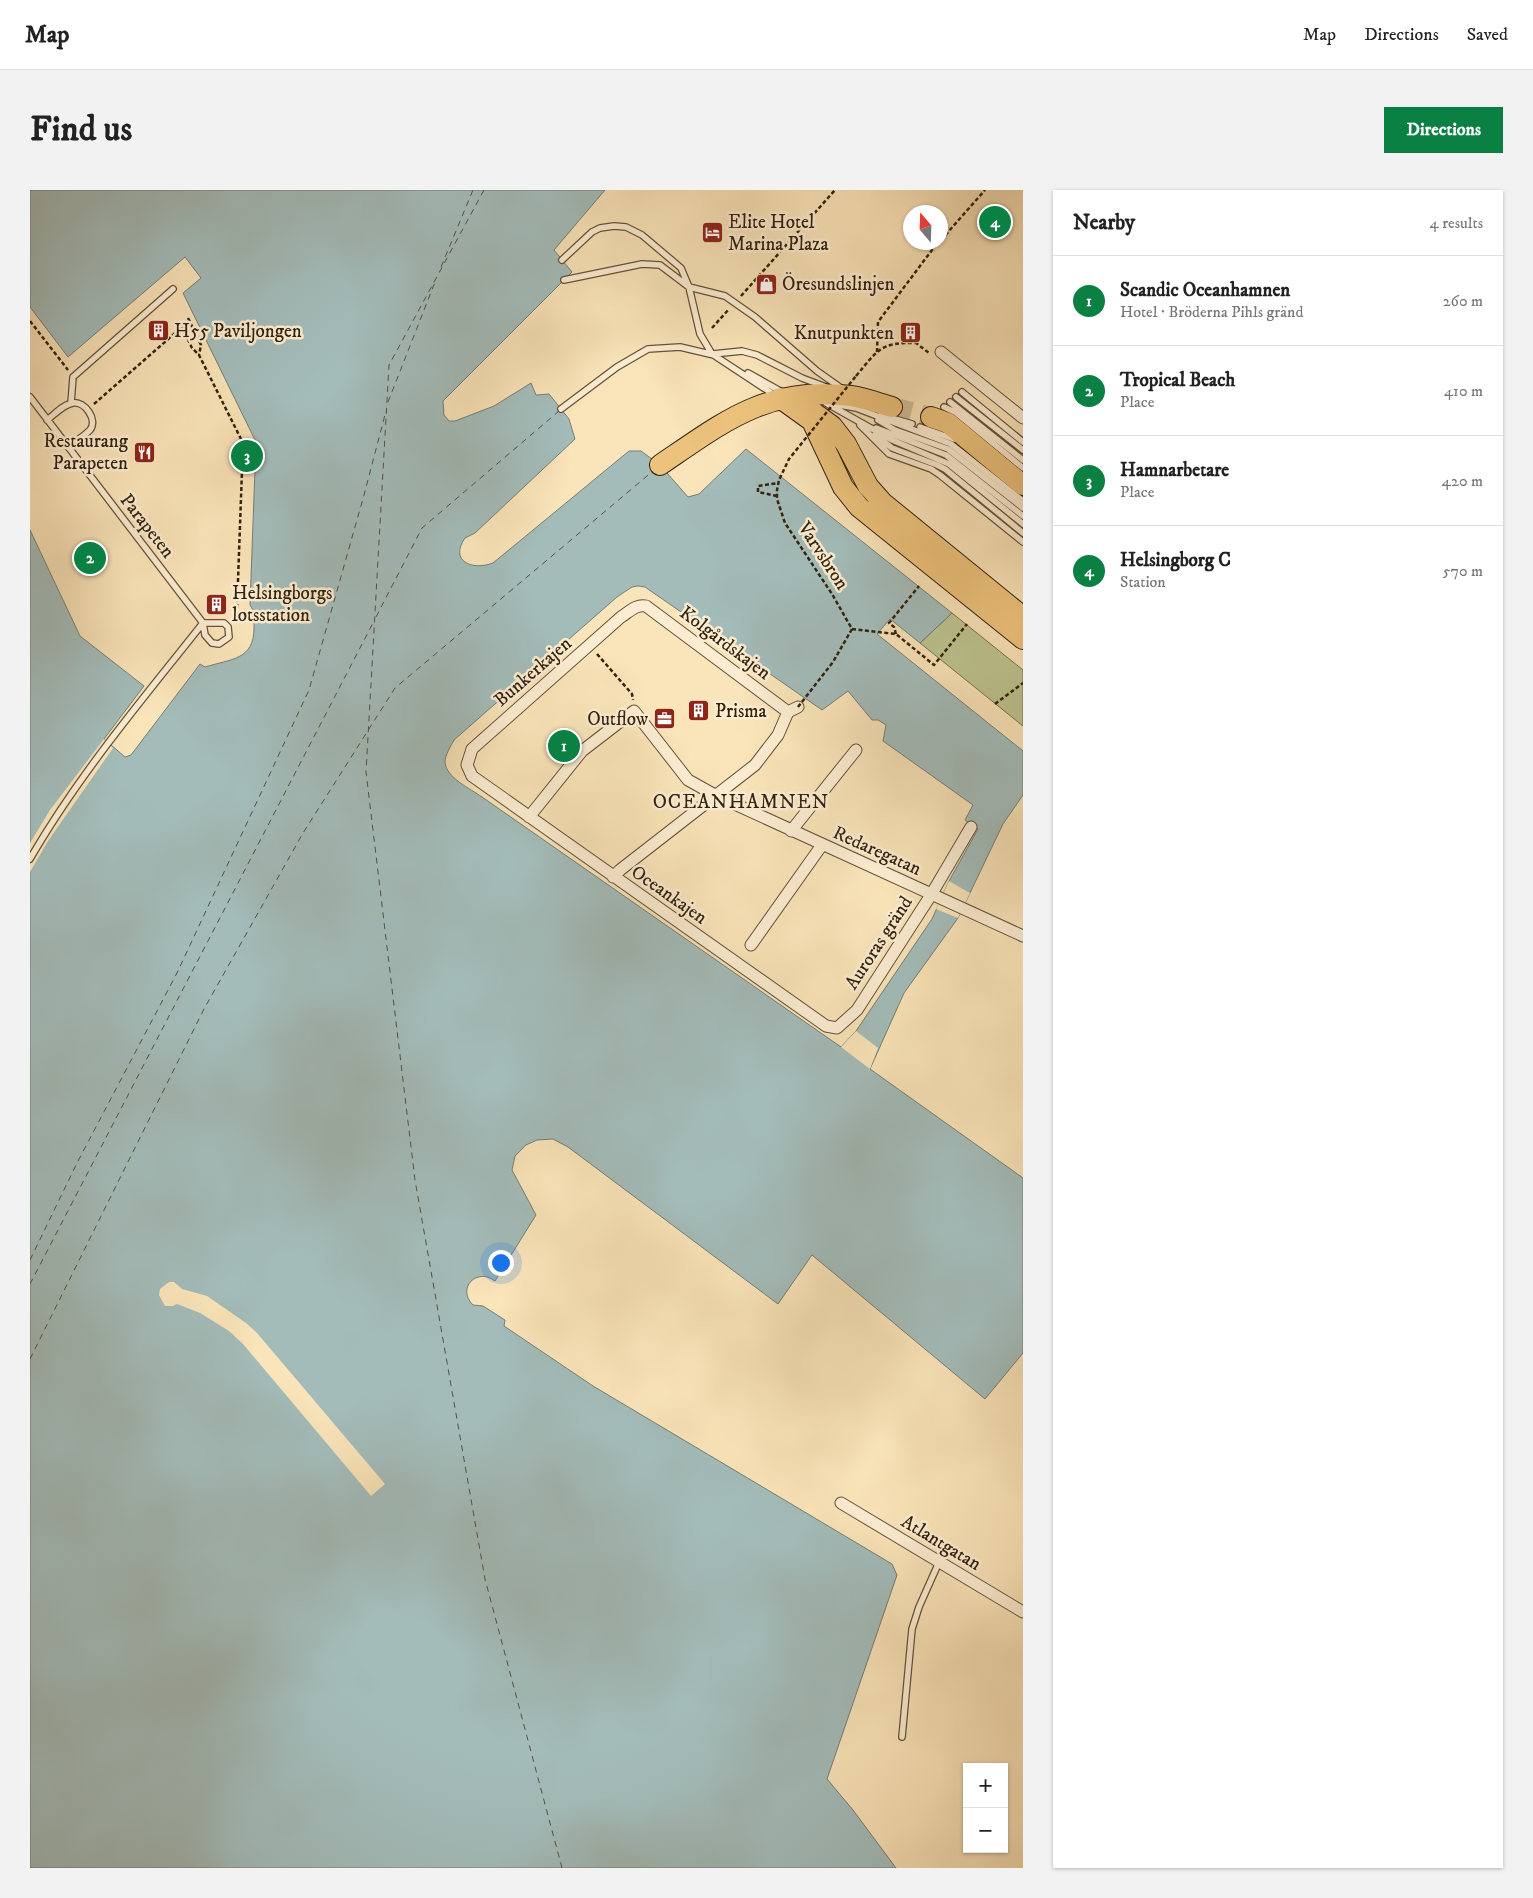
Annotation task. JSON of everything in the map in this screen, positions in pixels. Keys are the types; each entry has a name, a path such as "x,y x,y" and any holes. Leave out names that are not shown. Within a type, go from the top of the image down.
{"highway":[{"path":"791,397 818,425 843,487 859,507 1023,639"},
{"path":"791,397 832,426 846,444 868,486 883,503 1023,618"},
{"path":"660,465 728,420 791,397 884,400"},
{"path":"933,416 948,423 1023,485"}],"street":[{"path":"942,352 1023,418"},
{"name":"Kolgårdskajen","path":"630,610 636,606 646,606 793,710"},
{"name":"Bunkerkajen","path":"467,765 472,749 630,610"},
{"path":"616,873 754,765 778,736 793,710"},
{"path":"529,817 582,751 634,711"},
{"name":"Redaregatan","path":"634,711 688,780 714,795 1023,936"},
{"path":"792,831 856,750"},
{"name":"Oceankajen","path":"467,765 472,776 529,817 616,873 826,1026 837,1028 857,1010"},
{"name":"Auroras gränd","path":"857,1010 936,897 971,827"},
{"path":"750,945 822,845"},
{"name":"Atlantgatan","path":"841,1503 1023,1612"}],"lane":[{"path":"562,260 592,232 600,228 626,227 642,235 681,268 689,286 700,334 712,354 791,397"},
{"path":"564,280 642,264 652,264 666,268 689,286 725,296 754,316 817,371 858,399 895,430 948,449 1023,508"},
{"path":"71,403 73,377 173,289"},
{"path":"561,409 616,367 648,350 680,347 712,354 791,397 831,404 858,399 951,444 1023,501"},
{"path":"712,354 742,351 757,355 802,378 858,399 912,424"},
{"path":"962,392 1023,442"},
{"name":"Parapeten","path":"30,397 203,623 205,635 212,643 219,644 226,640 230,632 228,627"},
{"path":"956,397 1023,450"},
{"path":"48,420 71,403 78,402 92,415 93,423 90,429 68,447"},
{"path":"950,402 1023,460"},
{"path":"831,404 892,440 949,464 1023,524"},
{"path":"933,416 955,412 1023,468"},
{"path":"933,416 951,418 1023,477"},
{"path":"933,416 952,437 1023,493"},
{"path":"854,418 946,455 1023,516"},
{"path":"854,418 892,448 937,465 945,470 1023,533"},
{"path":"854,418 889,454 931,469 1023,542"},
{"path":"834,440 843,453"},
{"path":"852,470 864,489 881,506 1023,623"},
{"path":"852,488 857,494"},
{"path":"868,505 1023,632"},
{"path":"30,858 50,824 102,752 203,623 219,622 224,623 228,627"},
{"path":"902,1736 912,1629 919,1607 939,1562"}],"path":[{"path":"737,300 835,190"},
{"path":"948,231 985,190"},
{"name":"Varvsbron","path":"852,629 839,605 785,523 777,496 778,482 789,459 877,352 878,322 932,250"},
{"path":"712,328 732,305"},
{"path":"188,318 201,345 199,355"},
{"path":"30,321 73,377"},
{"path":"87,410 182,327 192,348 199,355 243,443 236,617 228,627"},
{"path":"777,496 758,492 758,486 778,482"},
{"path":"896,634 894,627 889,622 919,586"},
{"path":"793,710 833,662 852,629 896,634 934,665 967,624"},
{"path":"589,646 632,694 634,711"},
{"path":"995,704 1023,683"}],"green space":[{"path":"952,613 1023,670 1023,726 920,643"}],"water":[{"path":"30,190 605,190 554,250 572,272 443,401 444,415 449,421 455,421 494,406 531,383 536,395 549,394 569,419 575,439 475,533 465,538 461,546 461,558 471,565 478,566 493,563 629,451 641,451 660,465 688,497 699,494 746,449 952,613 920,643 890,619 877,634 1023,751 1023,795 1003,824 958,918 904,993 870,1069 1023,1178 1023,1353 985,1399 812,1255 778,1304 568,1147 553,1139 537,1140 526,1145 515,1156 512,1170 536,1215 495,1281 482,1276 476,1278 471,1281 467,1292 468,1299 473,1305 483,1306 505,1320 504,1326 593,1386 892,1564 897,1575 827,1779 853,1810 896,1868 30,1868 30,530 80,636 144,686 104,739 125,757 131,755 200,664 205,667 232,660 245,652 253,639 254,619 250,605 256,442 183,293 201,278 185,257 68,357 30,307","holes":["632,587 645,587 822,710 848,691 872,720 878,720 886,725 883,741 973,805 965,820 978,829 949,881 932,919 856,1031 841,1047 454,778 446,768 446,756 454,740 617,597"]}],"pier":[{"path":"104,739 113,748 48,841 30,872 30,843 50,810"},
{"path":"949,881 970,893 958,918 936,909"},
{"path":"856,1031 878,1048 870,1069 841,1047"},
{"path":"169,1282 174,1282 182,1289 207,1296 257,1333 385,1484 371,1496 243,1344 229,1331 200,1313 177,1304 165,1306 159,1295 160,1289"}],"ferry route":[{"path":"441,267 473,190"},
{"path":"484,190 389,365 366,772 415,1180 485,1579 562,1868"},
{"path":"388,402 435,282"},
{"path":"30,1260 77,1163 177,973 309,690 386,411"},
{"path":"376,617 422,528 559,411"},
{"path":"30,1359 204,1009 303,833 395,688 653,471"},
{"path":"30,1284 374,621"}],"tunnel":[{"path":"892,407 931,417"}],"place":[{"name":"Helsingborg C","path":"995,222"},
{"name":"Elite Hotel Marina Plaza","path":"712,233"},
{"name":"Öresundslinjen","path":"766,284"},
{"name":"H55 Paviljongen","path":"158,331"},
{"name":"Knutpunkten","path":"910,333"},
{"name":"Restaurang Parapeten","path":"144,452"},
{"name":"Hamnarbetare","path":"247,456"},
{"name":"Tropical Beach","path":"90,558"},
{"name":"Helsingborgs lotsstation","path":"216,604"},
{"name":"Prisma","path":"699,711"},
{"name":"Outflow","path":"664,719"},
{"name":"Scandic Oceanhamnen","path":"564,746"}],"district":[{"name":"OCEANHAMNEN","path":"741,802"}]}
